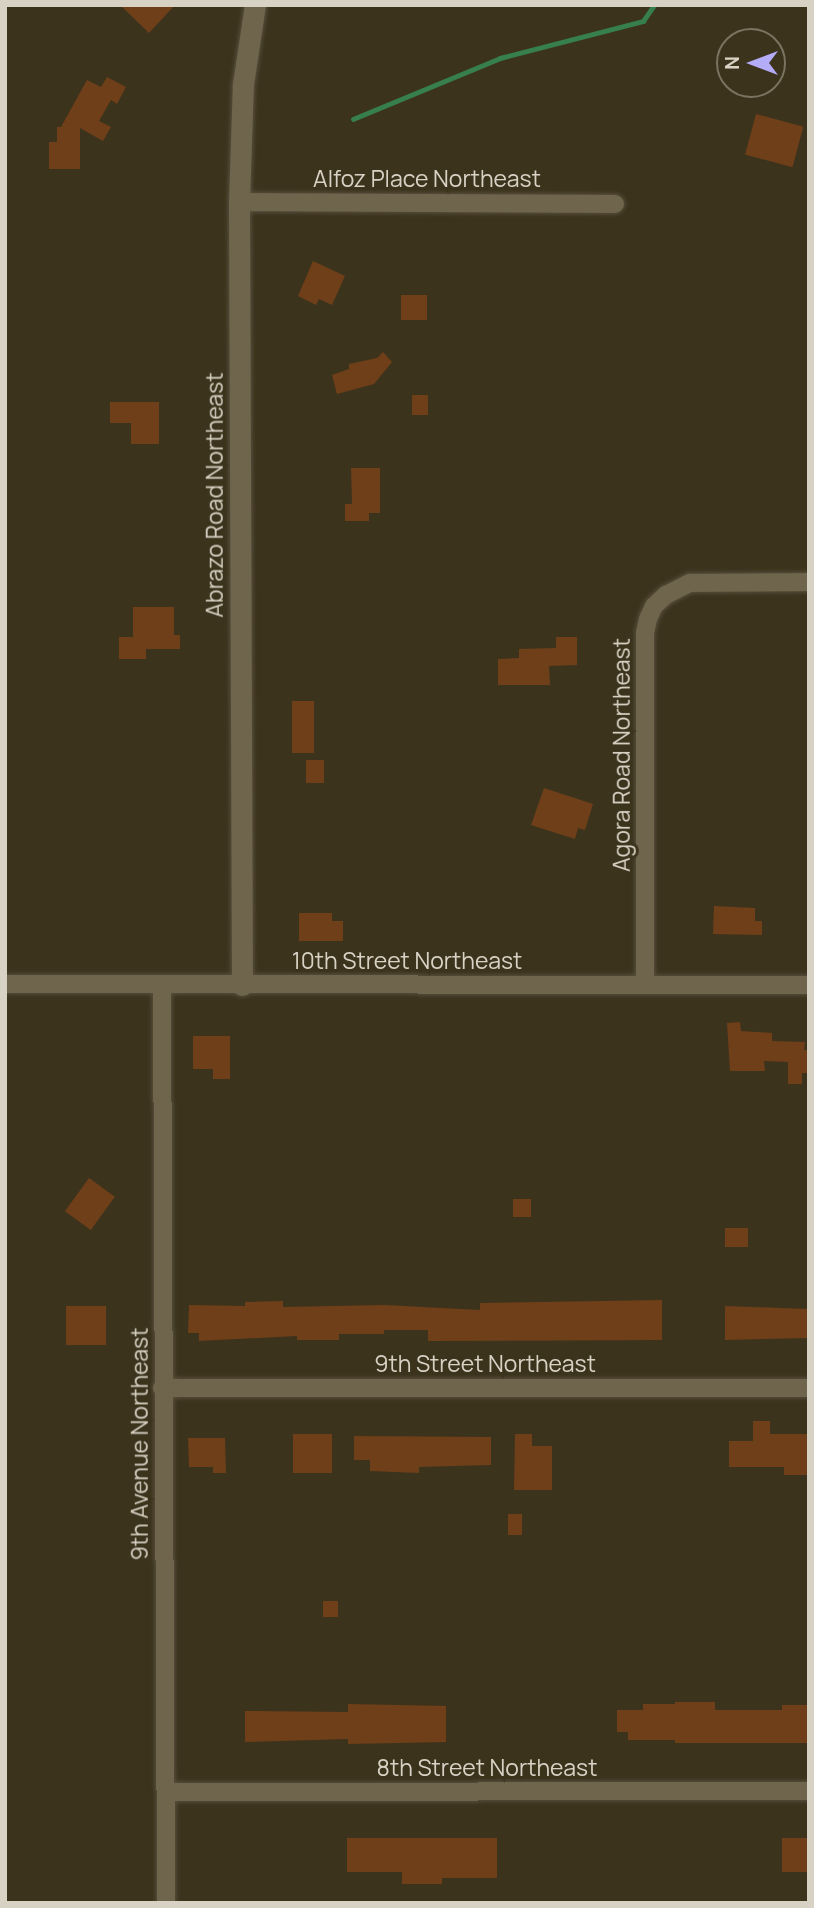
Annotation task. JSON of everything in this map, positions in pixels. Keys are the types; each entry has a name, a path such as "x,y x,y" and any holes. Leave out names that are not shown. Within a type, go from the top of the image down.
{"street":[{"name":"Abrazo Road Northeast","path":"242,985 239,202 243,84 255,5"},
{"name":"Alfoz Place Northeast","path":"239,202 615,204"},
{"name":"Agora Road Northeast","path":"645,985 645,633 648,619 654,606 666,595 690,583 809,582"},
{"name":"10th Street Northeast","path":"5,984 809,985"},
{"name":"9th Avenue Northeast","path":"162,985 166,1903"},
{"name":"9th Street Northeast","path":"162,1388 809,1388"},
{"name":"8th Street Northeast","path":"166,1792 809,1791"}],"building":[{"path":"120,5 175,5 149,33"},
{"path":"107,77 126,87 117,104 111,100 99,121 111,127 103,141 80,128 80,169 49,169 49,142 57,142 57,127 61,127 87,80 101,87"},
{"path":"756,114 803,127 792,167 745,155"},
{"path":"313,261 345,276 332,305 319,299 316,305 298,296"},
{"path":"401,295 427,295 427,320 401,320"},
{"path":"383,352 392,362 374,384 337,394 332,375 349,369 349,364 377,358"},
{"path":"412,395 428,395 428,415 412,415"},
{"path":"110,402 159,402 159,444 131,444 131,423 110,423"},
{"path":"351,468 380,468 380,513 369,513 369,521 345,521 345,504 352,504"},
{"path":"133,607 174,607 174,635 180,635 180,649 146,649 146,659 119,659 119,637 133,637"},
{"path":"556,637 577,637 577,665 549,666 550,685 498,685 498,659 519,658 519,649 556,648"},
{"path":"292,701 314,701 314,753 292,753"},
{"path":"306,760 324,760 324,783 306,783"},
{"path":"544,788 593,804 585,830 578,828 575,839 531,825"},
{"path":"714,906 755,908 755,921 762,921 762,935 713,934"},
{"path":"299,913 332,913 332,921 343,921 343,941 299,941"},
{"path":"740,1022 741,1031 772,1033 772,1041 805,1042 804,1050 809,1050 809,1073 802,1073 802,1084 788,1084 788,1062 764,1061 765,1071 730,1071 727,1023"},
{"path":"193,1036 230,1036 230,1079 213,1079 213,1069 193,1069"},
{"path":"89,1178 115,1197 91,1230 65,1211"},
{"path":"513,1199 531,1199 531,1217 513,1217"},
{"path":"725,1228 748,1228 748,1247 725,1247"},
{"path":"662,1300 662,1340 428,1341 428,1330 384,1330 384,1334 339,1334 339,1340 297,1340 297,1336 199,1341 199,1333 188,1333 189,1305 245,1306 245,1302 283,1301 283,1307 384,1305 480,1310 480,1303"},
{"path":"66,1306 106,1306 106,1345 66,1345"},
{"path":"725,1306 809,1309 809,1338 725,1340"},
{"path":"753,1421 770,1421 770,1434 809,1434 809,1475 784,1475 784,1467 729,1467 729,1441 753,1441"},
{"path":"293,1434 332,1434 332,1473 293,1473"},
{"path":"515,1434 532,1434 532,1446 552,1446 552,1490 514,1490"},
{"path":"354,1436 491,1437 491,1465 419,1467 419,1473 370,1471 370,1460 354,1460"},
{"path":"188,1438 225,1438 226,1473 213,1473 213,1467 189,1467"},
{"path":"508,1514 522,1514 522,1535 508,1535"},
{"path":"323,1601 338,1601 338,1617 323,1617"},
{"path":"715,1702 715,1710 782,1710 782,1705 809,1705 809,1743 675,1743 675,1740 628,1740 628,1732 617,1732 617,1710 643,1710 643,1704"},
{"path":"348,1704 446,1706 446,1742 348,1744 348,1739 245,1742 245,1711 348,1712"},
{"path":"347,1838 497,1838 497,1878 442,1878 442,1884 402,1884 402,1872 347,1872"},
{"path":"782,1838 809,1838 809,1872 782,1872"}],"waterway":[{"path":"353,119 500,58 643,21 654,5"}]}
